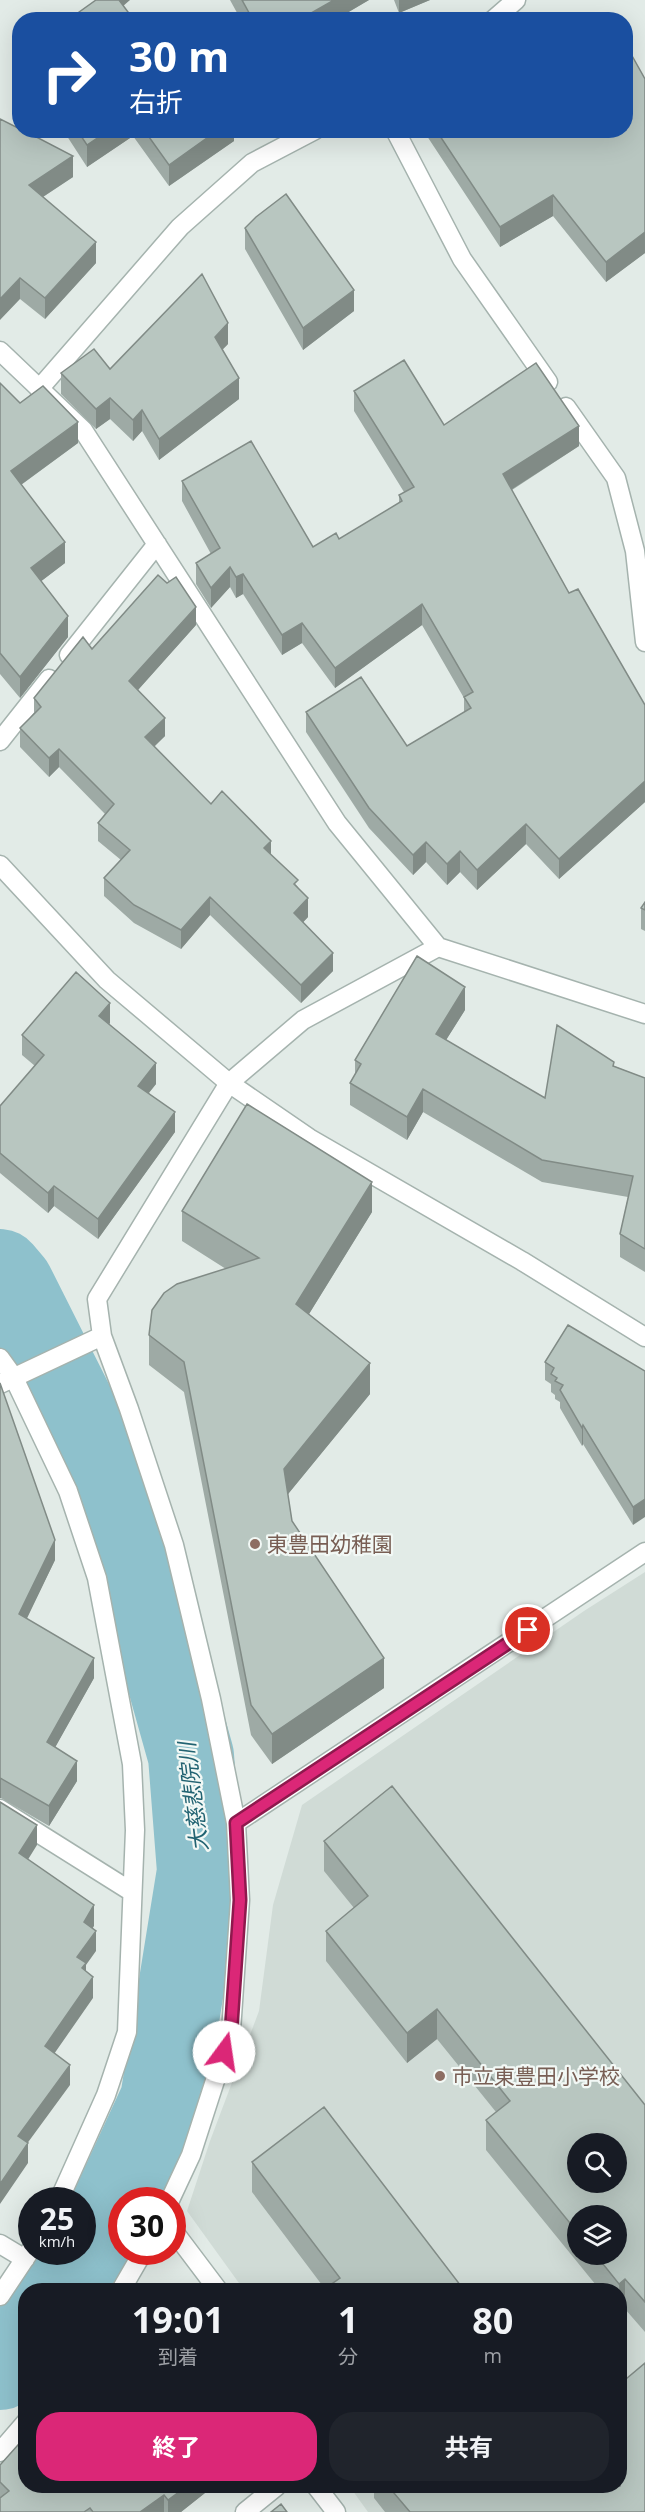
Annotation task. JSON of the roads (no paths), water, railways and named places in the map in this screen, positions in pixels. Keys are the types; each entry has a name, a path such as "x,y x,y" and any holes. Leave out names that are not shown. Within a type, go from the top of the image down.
{"street":[{"path":"502,12 516,0"},
{"path":"39,389 180,227 252,163 300,138"},
{"path":"399,138 462,259 616,478 635,551 645,642"},
{"path":"0,351 83,430 338,822 438,947 645,1014"},
{"path":"0,741 157,544"},
{"path":"0,865 107,981 229,1083 309,1138 522,1261 645,1337"},
{"path":"176,2187 191,2155 231,2031 240,1900 236,1823 211,1700 174,1545 102,1336 97,1299 229,1083 303,1020 438,947"},
{"path":"7,1380 102,1336"},
{"path":"0,1358 7,1380 68,1491 98,1578 132,1764 135,1830 127,2032 106,2095 65,2187"},
{"path":"236,1823 645,1552"},
{"path":"0,1809 132,1892"},
{"path":"0,2244 18,2250"},
{"path":"186,2248 213,2283"},
{"path":"0,2296 20,2265"},
{"path":"125,2283 135,2265"},
{"path":"0,2452 18,2431"},
{"path":"245,2512 269,2493"},
{"path":"321,2493 336,2512"}],"waterway":[{"name":"大慈悲院川","path":"0,1272 11,1285 85,1432 161,1649 191,1756 200,1871 163,2100 111,2213 60,2283"},
{"name":"大慈悲院川","path":"0,2367 18,2343"}],"place":[{"name":"東豊田幼稚園","path":"255,1544"},
{"name":"市立東豊田小学校","path":"440,2076"}]}
